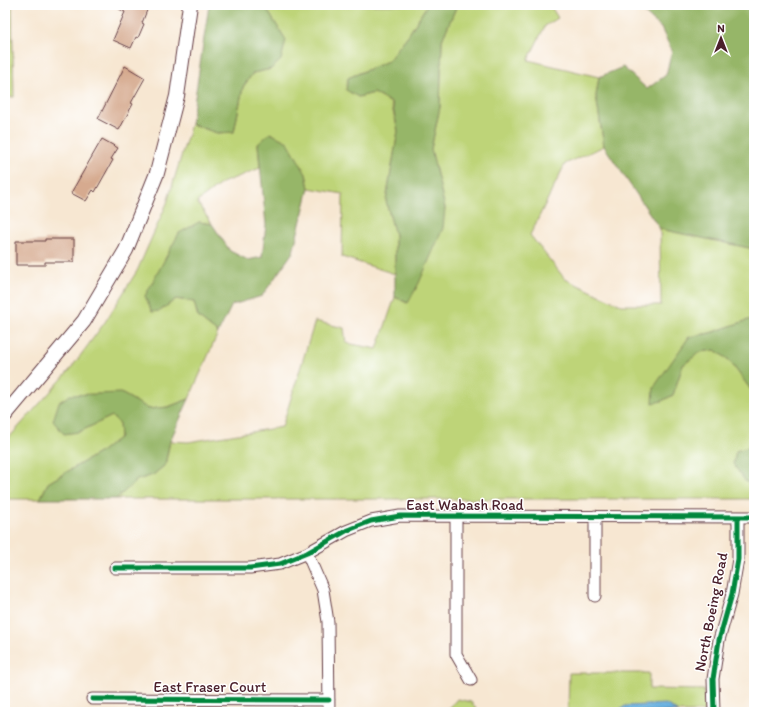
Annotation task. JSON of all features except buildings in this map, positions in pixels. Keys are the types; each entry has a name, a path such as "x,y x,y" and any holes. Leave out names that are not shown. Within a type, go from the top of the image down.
{"main road":[{"path":"7,407 84,321 126,250 157,173 177,96 190,5"}],"street":[{"name":"East Wabash Road","path":"115,568 250,568 280,564 307,553 346,532 371,521 400,516 754,517"},
{"path":"595,516 595,596"},
{"path":"456,517 456,654 471,680"},
{"name":"North Boeing Road","path":"714,712 713,678 719,640 732,594 738,559 738,517"},
{"path":"307,553 323,590 328,622 329,712"},
{"name":"East Fraser Court","path":"92,699 329,700"}],"green space":[{"path":"5,5 12,5 14,97 5,97"},
{"path":"209,5 264,5 286,40 281,60 271,69 253,73 243,87 234,132 217,133 191,124"},
{"path":"264,5 427,5 409,34 388,61 348,78 358,97 374,93 391,103 398,131 386,201 395,235 395,274 342,257 343,194 309,188 306,174 258,144 260,168 222,183 197,202 212,224 199,222 160,311 176,299 194,302 198,317 218,333 189,399 168,407 149,409 121,393 79,432 112,416 119,423 120,437 102,451 48,483 40,499 5,499 5,442 69,371 105,322 137,271 167,203 191,124 217,133 234,132 243,87 253,73 271,69 286,40"},
{"path":"427,5 457,5 442,40 440,107 431,149 445,208 443,228 419,283 408,303 395,297 395,235 386,201 398,131 392,103 374,93 358,97 346,90 348,78 388,61 409,34"},
{"path":"457,5 550,5 558,18 545,26 528,60 599,77 596,96 604,146 565,164 530,235 565,279 621,305 661,305 660,229 754,249 754,318 710,333 689,337 653,402 662,401 673,395 683,365 700,352 715,350 729,360 754,394 754,446 736,451 746,482 754,484 754,499 116,499 137,480 153,475 165,465 170,441 188,442 282,427 315,321 344,328 346,343 377,349 395,297 407,303 445,208 431,149 440,107 442,40"},
{"path":"636,5 754,5 754,249 660,229 604,146 596,96 599,77 623,67 647,89 666,75 672,51 661,28"},
{"path":"270,133 288,142 306,174 309,188 293,252 262,296 232,305 218,333 198,317 194,302 176,299 160,311 152,312 145,296 179,233 199,222 212,224 230,251 248,260 262,257 266,225 258,144"},
{"path":"754,318 754,394 729,360 715,350 700,352 683,365 673,395 662,401 653,403 654,387 689,337 710,333"},
{"path":"121,393 149,409 168,407 189,399 170,441 165,465 153,475 137,480 116,499 40,499 48,483 102,451 120,437 119,423 112,416 79,432 64,434 53,421 59,402 70,395"},
{"path":"754,446 754,484 746,482 733,464 736,451"},
{"path":"569,673 649,673 649,689 704,690 704,712 568,712"},
{"path":"457,699 471,702 479,712 446,712"}],"water":[{"path":"666,704 678,712 617,712 625,706"}],"cycle path":[{"path":"115,568 250,568 280,564 307,553 346,531 371,521 400,516 754,517"},
{"path":"714,712 713,679 719,640 732,594 738,559 738,517"},
{"path":"92,699 329,700"}]}
